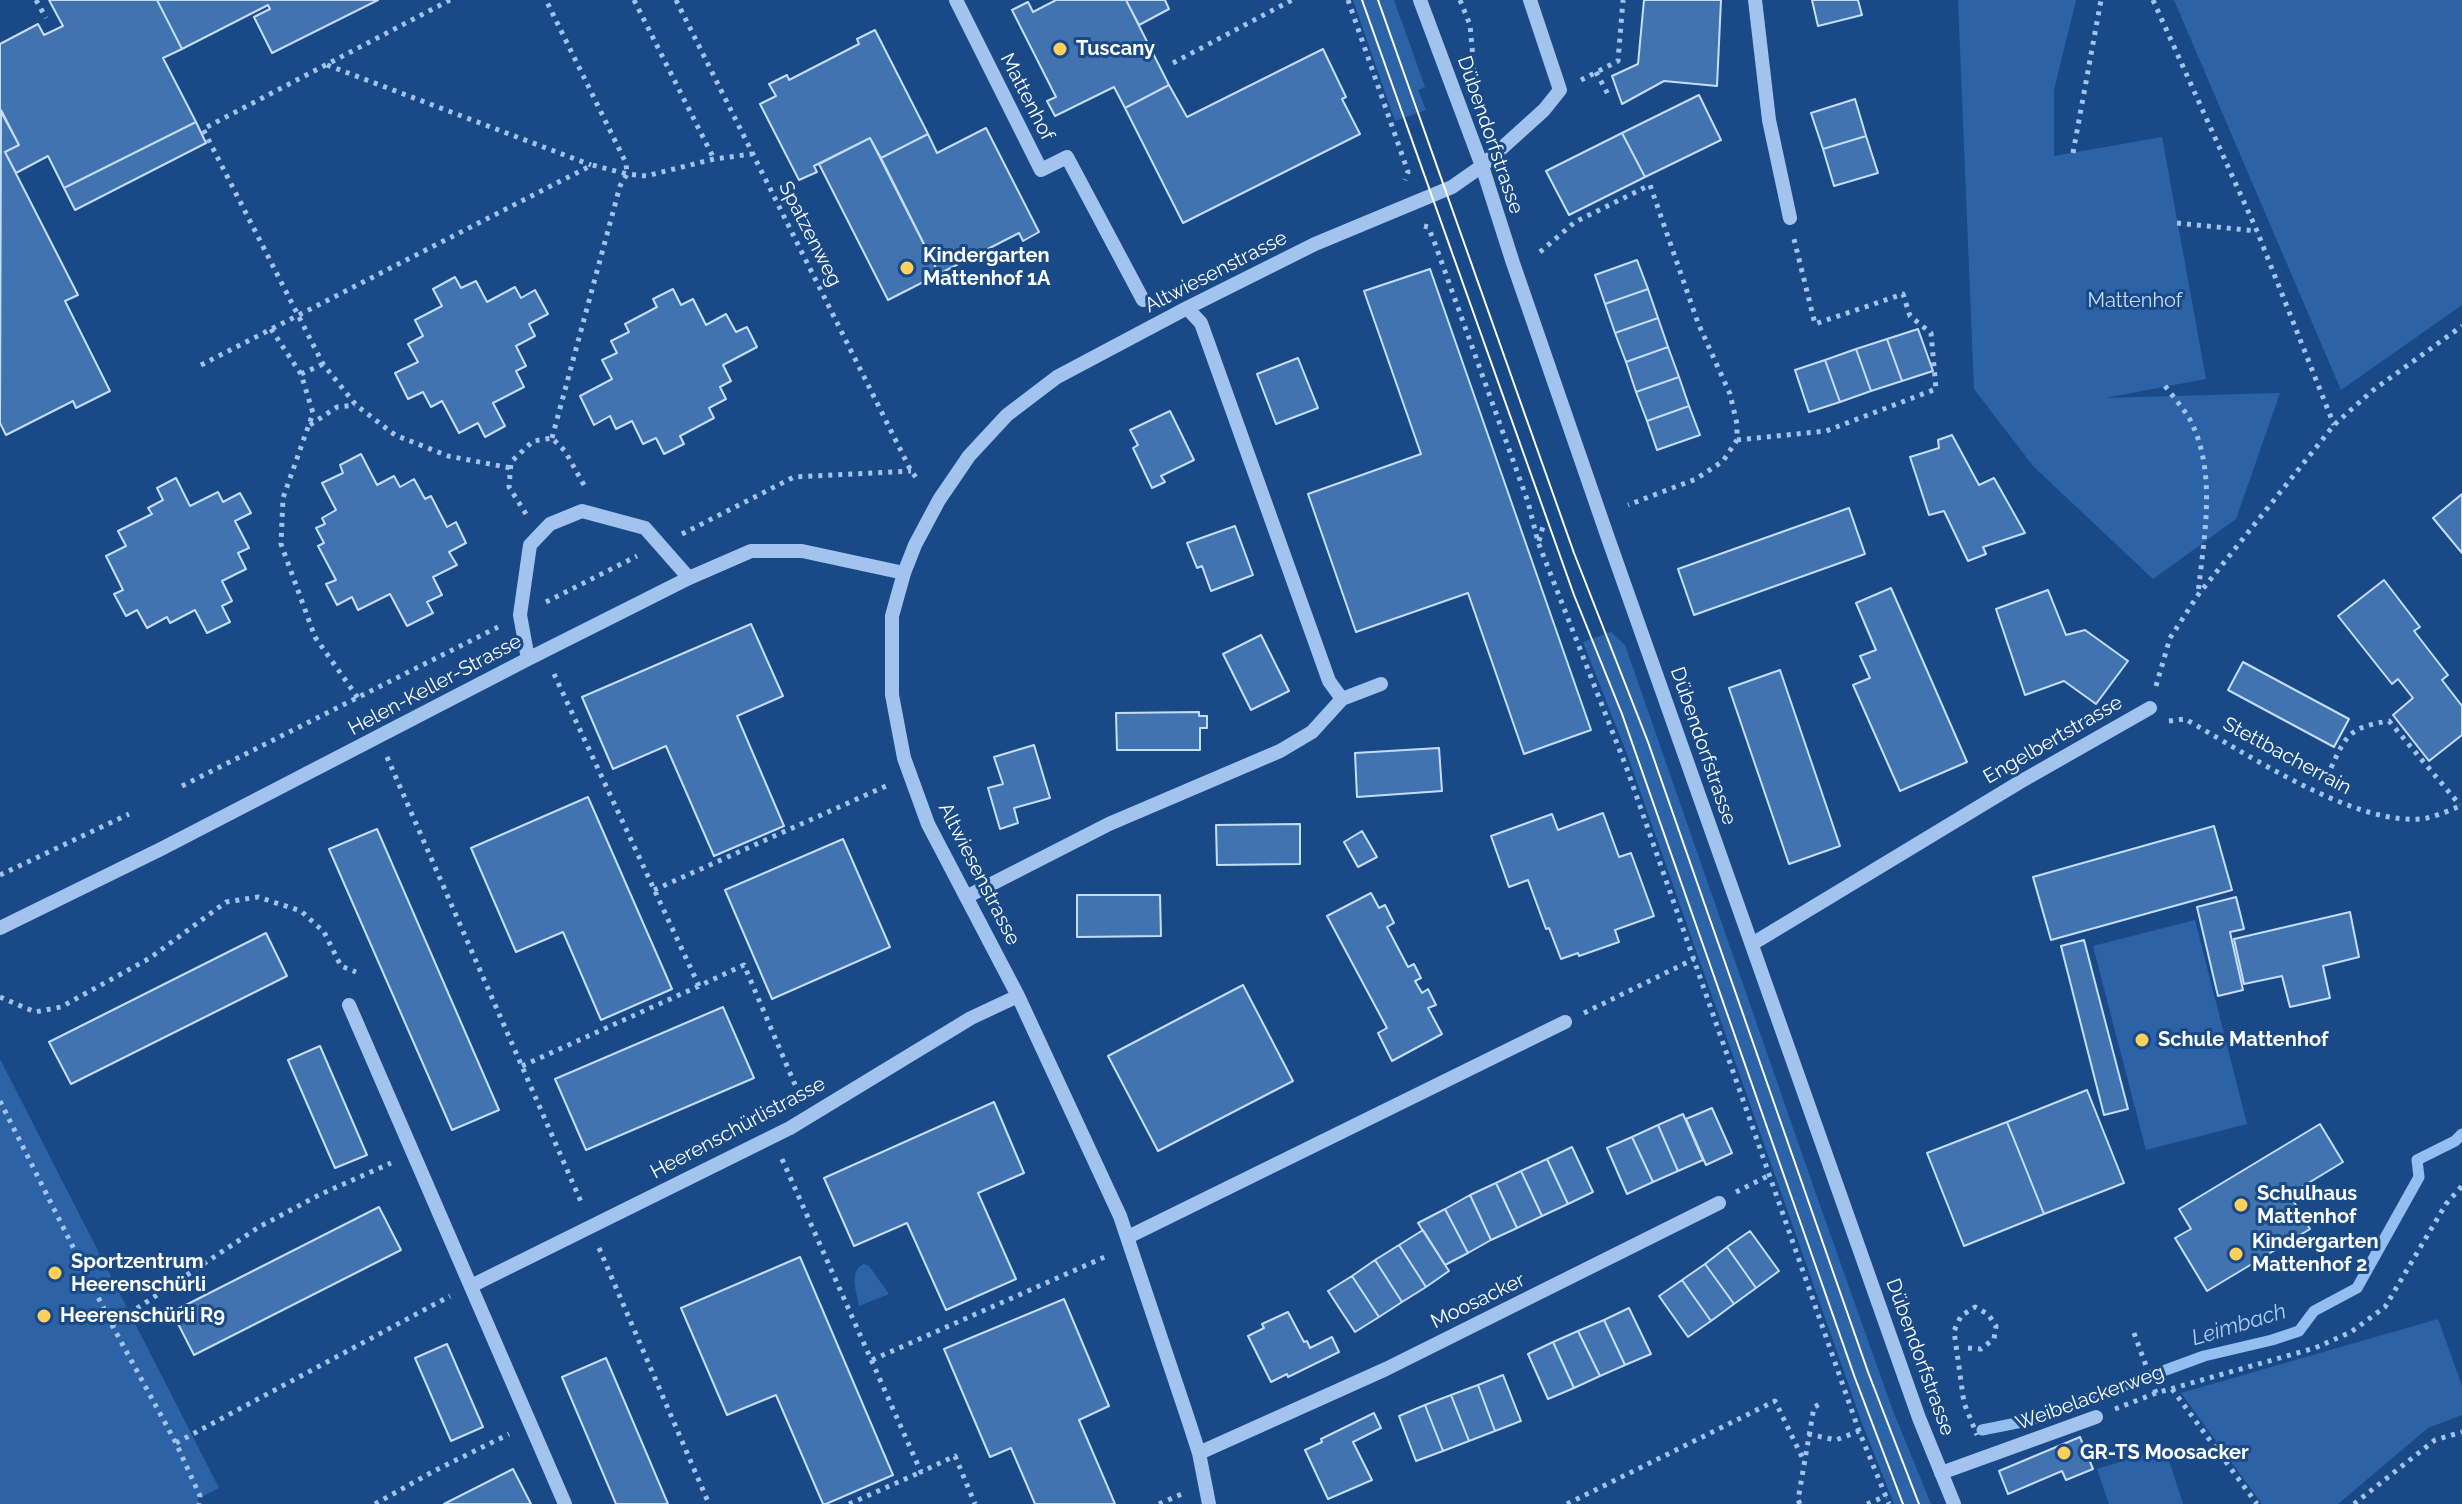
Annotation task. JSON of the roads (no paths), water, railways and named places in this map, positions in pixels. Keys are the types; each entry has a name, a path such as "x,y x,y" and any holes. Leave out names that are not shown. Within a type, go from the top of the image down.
{"street":[{"name":"Mattenhof","path":"956,0 1041,170 1067,157 1143,300"},
{"name":"Dübendorfstrasse","path":"1420,0 1482,166 1513,263 1752,944 1954,1504"},
{"name":"Altwiesenstrasse","path":"1209,1504 1199,1453 1128,1237 1018,996 928,824 904,758 892,695 892,616 915,545 939,500 969,456 1007,415 1057,377 1187,308 1315,244 1445,191 1482,166 1544,110 1560,90 1530,0"},
{"path":"1755,0 1769,120 1790,218"},
{"path":"1187,308 1201,323 1329,681 1342,699"},
{"path":"528,659 520,615 530,545 550,524 582,511 645,528 689,578"},
{"name":"Helen-Keller-Strasse","path":"0,928 174,843 689,578 751,551 802,551 904,573"},
{"path":"968,896 1109,824 1280,751 1312,732 1342,699 1381,684"},
{"name":"Engelbertstrasse","path":"1752,944 2020,782 2150,708"},
{"name":"Heerenschürlistrasse","path":"464,1289 790,1128 971,1018 1018,996"},
{"path":"349,1005 464,1289 565,1504"},
{"path":"1128,1237 1565,1022"},
{"name":"Moosacker","path":"1199,1453 1386,1369 1719,1203"},
{"name":"Weibelackerweg","path":"1941,1473 2096,1417"}],"waterway":[{"name":"Leimbach","path":"1982,1430 2027,1421 2204,1356 2299,1331 2314,1311 2357,1288 2419,1177 2417,1160 2455,1141 2462,1134"}],"tram line":[{"path":"1362,0 1574,595 1622,714 1855,1378 1903,1504"},
{"path":"1378,0 1574,553 1648,742 1868,1372 1919,1504"}],"place":[{"name":"Tuscany","path":"1060,49"},
{"name":"Kindergarten Mattenhof 1A","path":"907,268"},
{"name":"Schule Mattenhof","path":"2142,1040"},
{"name":"Schulhaus Mattenhof","path":"2241,1205"},
{"name":"Kindergarten Mattenhof 2","path":"2236,1254"},
{"name":"Sportzentrum Heerenschürli","path":"55,1273"},
{"name":"Heerenschürli R9","path":"44,1316"},
{"name":"GR-TS Moosacker","path":"2064,1453"}]}
